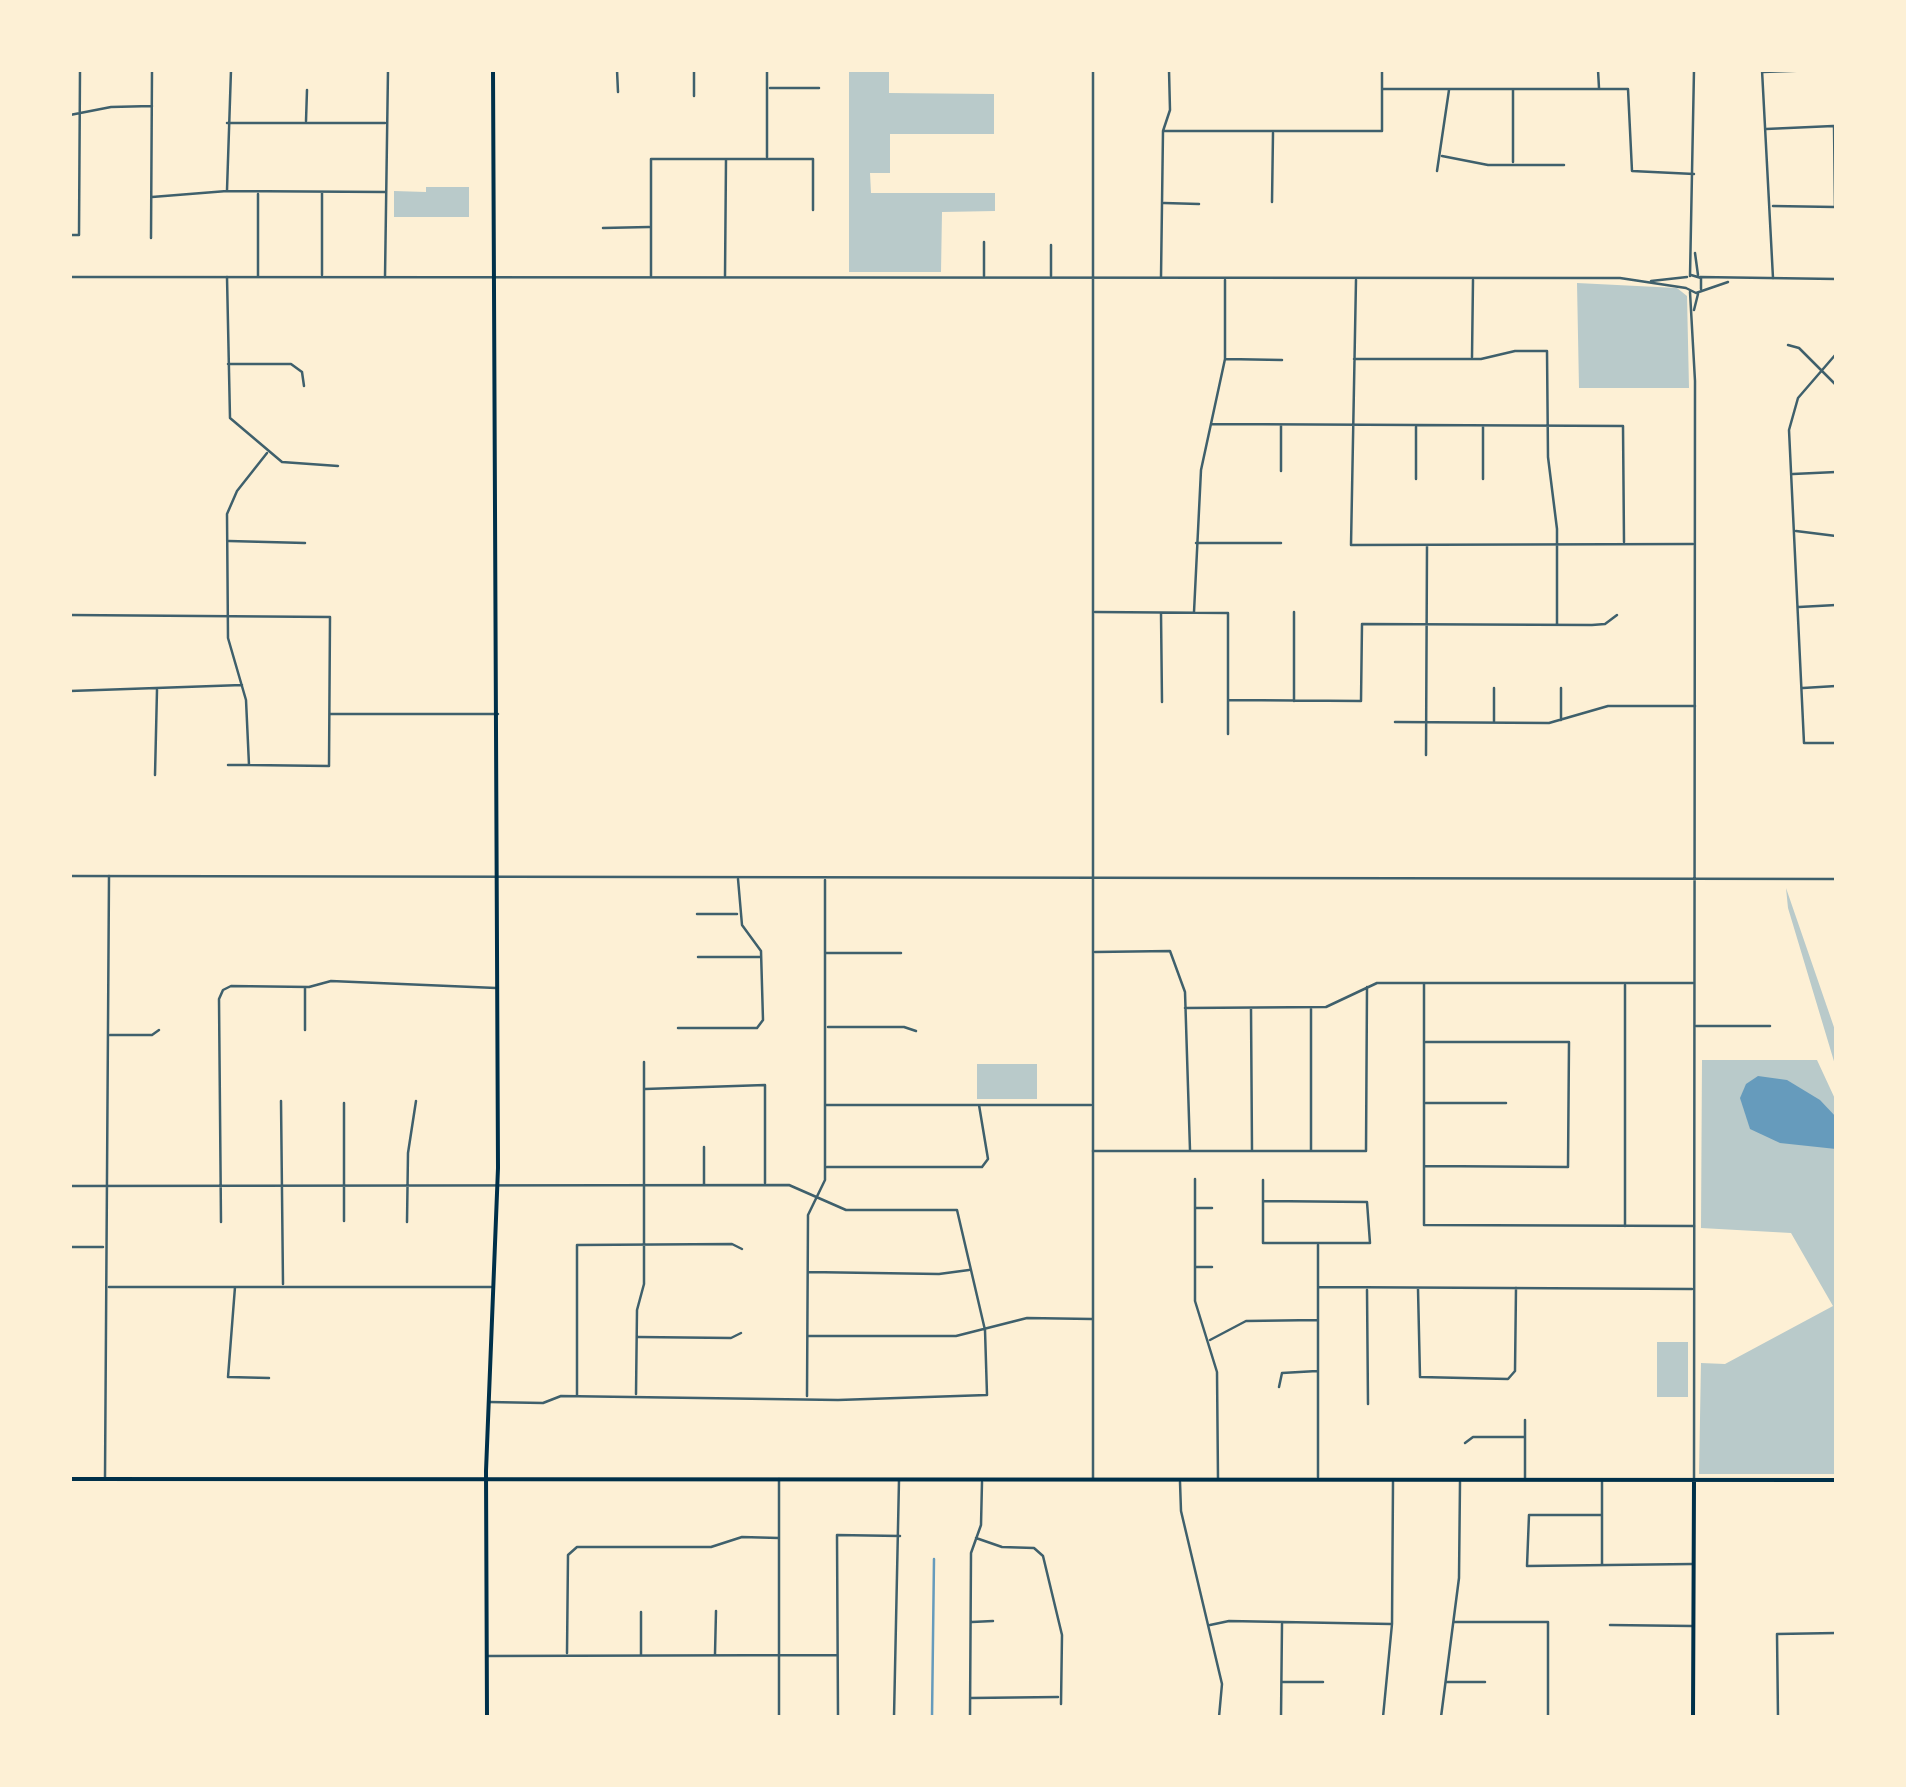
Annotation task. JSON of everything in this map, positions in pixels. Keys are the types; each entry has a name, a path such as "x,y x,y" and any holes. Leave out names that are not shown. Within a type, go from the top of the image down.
{"main road":[{"path":"486,1717 486,1480 497,1186 498,988 493,70"},
{"path":"70,1478 1836,1480"},
{"path":"1693,1717 1694,1480"}],"street":[{"path":"70,235 80,235 80,70"},
{"path":"152,70 152,238"},
{"path":"227,191 231,70"},
{"path":"385,277 388,70"},
{"path":"617,70 618,92"},
{"path":"694,70 694,96"},
{"path":"767,70 767,159"},
{"path":"1092,1480 1093,70"},
{"path":"1161,278 1163,132 1170,110 1170,70"},
{"path":"1163,132 1382,131 1382,70"},
{"path":"1598,70 1598,89"},
{"path":"1694,70 1694,247 1688,290 1694,312 1694,1480"},
{"path":"1773,278 1762,71 1818,70"},
{"path":"768,88 819,88"},
{"path":"1382,89 1628,89 1632,171 1694,174"},
{"path":"1437,171 1448,89"},
{"path":"1513,89 1513,165"},
{"path":"306,90 306,123"},
{"path":"70,115 152,106"},
{"path":"227,123 385,123"},
{"path":"1765,128 1835,126 1836,207 1771,206"},
{"path":"1272,202 1273,131"},
{"path":"1442,156 1513,165 1564,164"},
{"path":"651,276 652,158 813,159 814,210"},
{"path":"725,276 726,159"},
{"path":"152,197 227,191 385,192"},
{"path":"258,192 258,277"},
{"path":"322,192 322,277"},
{"path":"1163,203 1199,204"},
{"path":"603,228 650,227"},
{"path":"984,242 984,278"},
{"path":"1051,245 1051,278"},
{"path":"1694,247 1700,291 1694,312"},
{"path":"70,277 1836,279"},
{"path":"227,277 230,418 267,453 292,464 338,466"},
{"path":"1194,612 1194,543 1210,424 1224,359 1224,278"},
{"path":"1356,278 1350,425 1351,545 1695,544"},
{"path":"1472,359 1473,278"},
{"path":"1644,281 1700,291 1734,280"},
{"path":"1788,346 1799,348 1836,385"},
{"path":"1353,359 1472,359 1515,350 1547,351 1557,625"},
{"path":"1836,354 1792,412 1804,743 1836,743"},
{"path":"1224,359 1282,360"},
{"path":"227,364 291,364 302,372 304,386"},
{"path":"1210,424 1623,426 1624,544"},
{"path":"1281,424 1281,471"},
{"path":"1416,425 1416,480"},
{"path":"1483,426 1483,479"},
{"path":"250,764 248,712 228,638 227,541 230,503 267,453"},
{"path":"1792,474 1836,472"},
{"path":"1794,531 1836,536"},
{"path":"227,541 304,543"},
{"path":"1194,543 1281,543"},
{"path":"1426,755 1427,545"},
{"path":"1798,607 1836,605"},
{"path":"1095,612 1228,612 1228,734"},
{"path":"1160,612 1162,702"},
{"path":"1294,612 1294,701"},
{"path":"70,614 330,617 329,766 228,765"},
{"path":"1228,700 1362,701 1362,624 1604,624 1617,616"},
{"path":"70,691 242,684"},
{"path":"1802,688 1836,686"},
{"path":"1494,688 1494,723"},
{"path":"1561,688 1561,722"},
{"path":"155,774 157,689"},
{"path":"1395,722 1561,722 1608,706 1694,706"},
{"path":"329,714 498,714"},
{"path":"70,876 1836,879"},
{"path":"105,1478 109,876"},
{"path":"678,1028 761,1025 762,957 739,914 738,878"},
{"path":"806,1396 808,1215 825,1180 825,878"},
{"path":"697,914 739,914"},
{"path":"1093,952 1170,951 1185,992 1190,1151"},
{"path":"825,953 901,953"},
{"path":"698,957 762,957"},
{"path":"221,1222 219,998 223,990 231,986 372,981 390,986 498,988"},
{"path":"1424,983 1424,1225 1694,1226"},
{"path":"1625,983 1625,1226"},
{"path":"1185,1008 1337,1004 1367,985 1694,983"},
{"path":"1092,1151 1366,1151 1367,985"},
{"path":"305,986 305,1030"},
{"path":"1311,1007 1312,1151"},
{"path":"1250,1008 1252,1151"},
{"path":"825,1026 904,1026 916,1032"},
{"path":"1694,1026 1770,1026"},
{"path":"108,1035 152,1035 159,1030"},
{"path":"1424,1042 1569,1042 1568,1167 1424,1166"},
{"path":"636,1396 636,1337 644,1244 644,1062"},
{"path":"644,1088 765,1085 765,1185"},
{"path":"407,1222 416,1100"},
{"path":"281,1101 283,1285"},
{"path":"344,1103 344,1221"},
{"path":"1424,1103 1506,1104"},
{"path":"825,1105 1092,1106"},
{"path":"825,1166 982,1166 988,1159 979,1105"},
{"path":"704,1148 704,1185"},
{"path":"1195,1180 1198,1318 1217,1372 1218,1480"},
{"path":"1263,1180 1263,1201 1263,1243 1370,1242 1370,1204 1263,1201"},
{"path":"70,1186 765,1185 788,1186 846,1210 958,1210 985,1330 987,1394 929,1399 577,1396 543,1403 488,1402"},
{"path":"1195,1208 1212,1208"},
{"path":"1318,1243 1318,1480"},
{"path":"577,1396 577,1244 732,1244 742,1248"},
{"path":"70,1246 107,1247"},
{"path":"1195,1267 1212,1267"},
{"path":"807,1272 939,1274 971,1270"},
{"path":"234,1286 228,1377 268,1378"},
{"path":"106,1287 492,1287"},
{"path":"1318,1288 1694,1288"},
{"path":"1367,1288 1368,1404"},
{"path":"1418,1288 1420,1377 1513,1376 1516,1288"},
{"path":"806,1336 956,1336 1027,1318 1094,1319"},
{"path":"1208,1341 1236,1324 1257,1319 1318,1320"},
{"path":"636,1337 731,1338 741,1333"},
{"path":"1279,1387 1282,1372 1318,1371"},
{"path":"1524,1420 1526,1480"},
{"path":"1465,1443 1473,1438 1525,1437"},
{"path":"778,1479 778,1717"},
{"path":"894,1717 899,1480"},
{"path":"970,1717 971,1553 981,1525 982,1480"},
{"path":"1180,1480 1181,1511 1222,1684 1219,1717"},
{"path":"1384,1717 1392,1624 1393,1480"},
{"path":"1442,1717 1460,1560 1460,1480"},
{"path":"1602,1480 1602,1566"},
{"path":"1602,1515 1528,1514 1528,1566 1694,1564"},
{"path":"838,1717 837,1536 900,1536"},
{"path":"566,1656 568,1554 576,1547 711,1547 742,1538 778,1538"},
{"path":"976,1538 1002,1547 1040,1550 1062,1635 1061,1704"},
{"path":"715,1656 716,1611"},
{"path":"641,1612 641,1656"},
{"path":"1208,1626 1229,1620 1392,1624"},
{"path":"1281,1717 1282,1620"},
{"path":"971,1622 993,1621"},
{"path":"1453,1622 1548,1622 1548,1717"},
{"path":"1610,1625 1694,1626"},
{"path":"1778,1717 1777,1634 1836,1633"},
{"path":"486,1656 838,1655"},
{"path":"1281,1682 1323,1682"},
{"path":"1445,1682 1485,1682"},
{"path":"970,1698 1061,1697"}],"shaded area":[{"path":"849,70 889,70 889,93 994,94 994,134 890,134 890,173 870,173 871,193 995,193 995,211 942,212 941,272 849,272"},
{"path":"426,187 469,187 469,217 394,217 394,191 426,192"},
{"path":"1577,283 1677,288 1687,296 1689,388 1579,388"},
{"path":"1786,888 1836,1033 1836,1068 1788,908"},
{"path":"1702,1060 1817,1060 1836,1101 1836,1474 1699,1474 1701,1363 1725,1364 1833,1306 1791,1233 1701,1228"},
{"path":"977,1064 1037,1064 1037,1099 977,1099"},
{"path":"1657,1342 1688,1342 1688,1397 1657,1397"}],"water":[{"path":"1758,1076 1787,1080 1820,1100 1836,1117 1836,1149 1780,1143 1750,1129 1740,1098 1746,1084"}],"waterway":[{"path":"932,1717 934,1559"}]}
